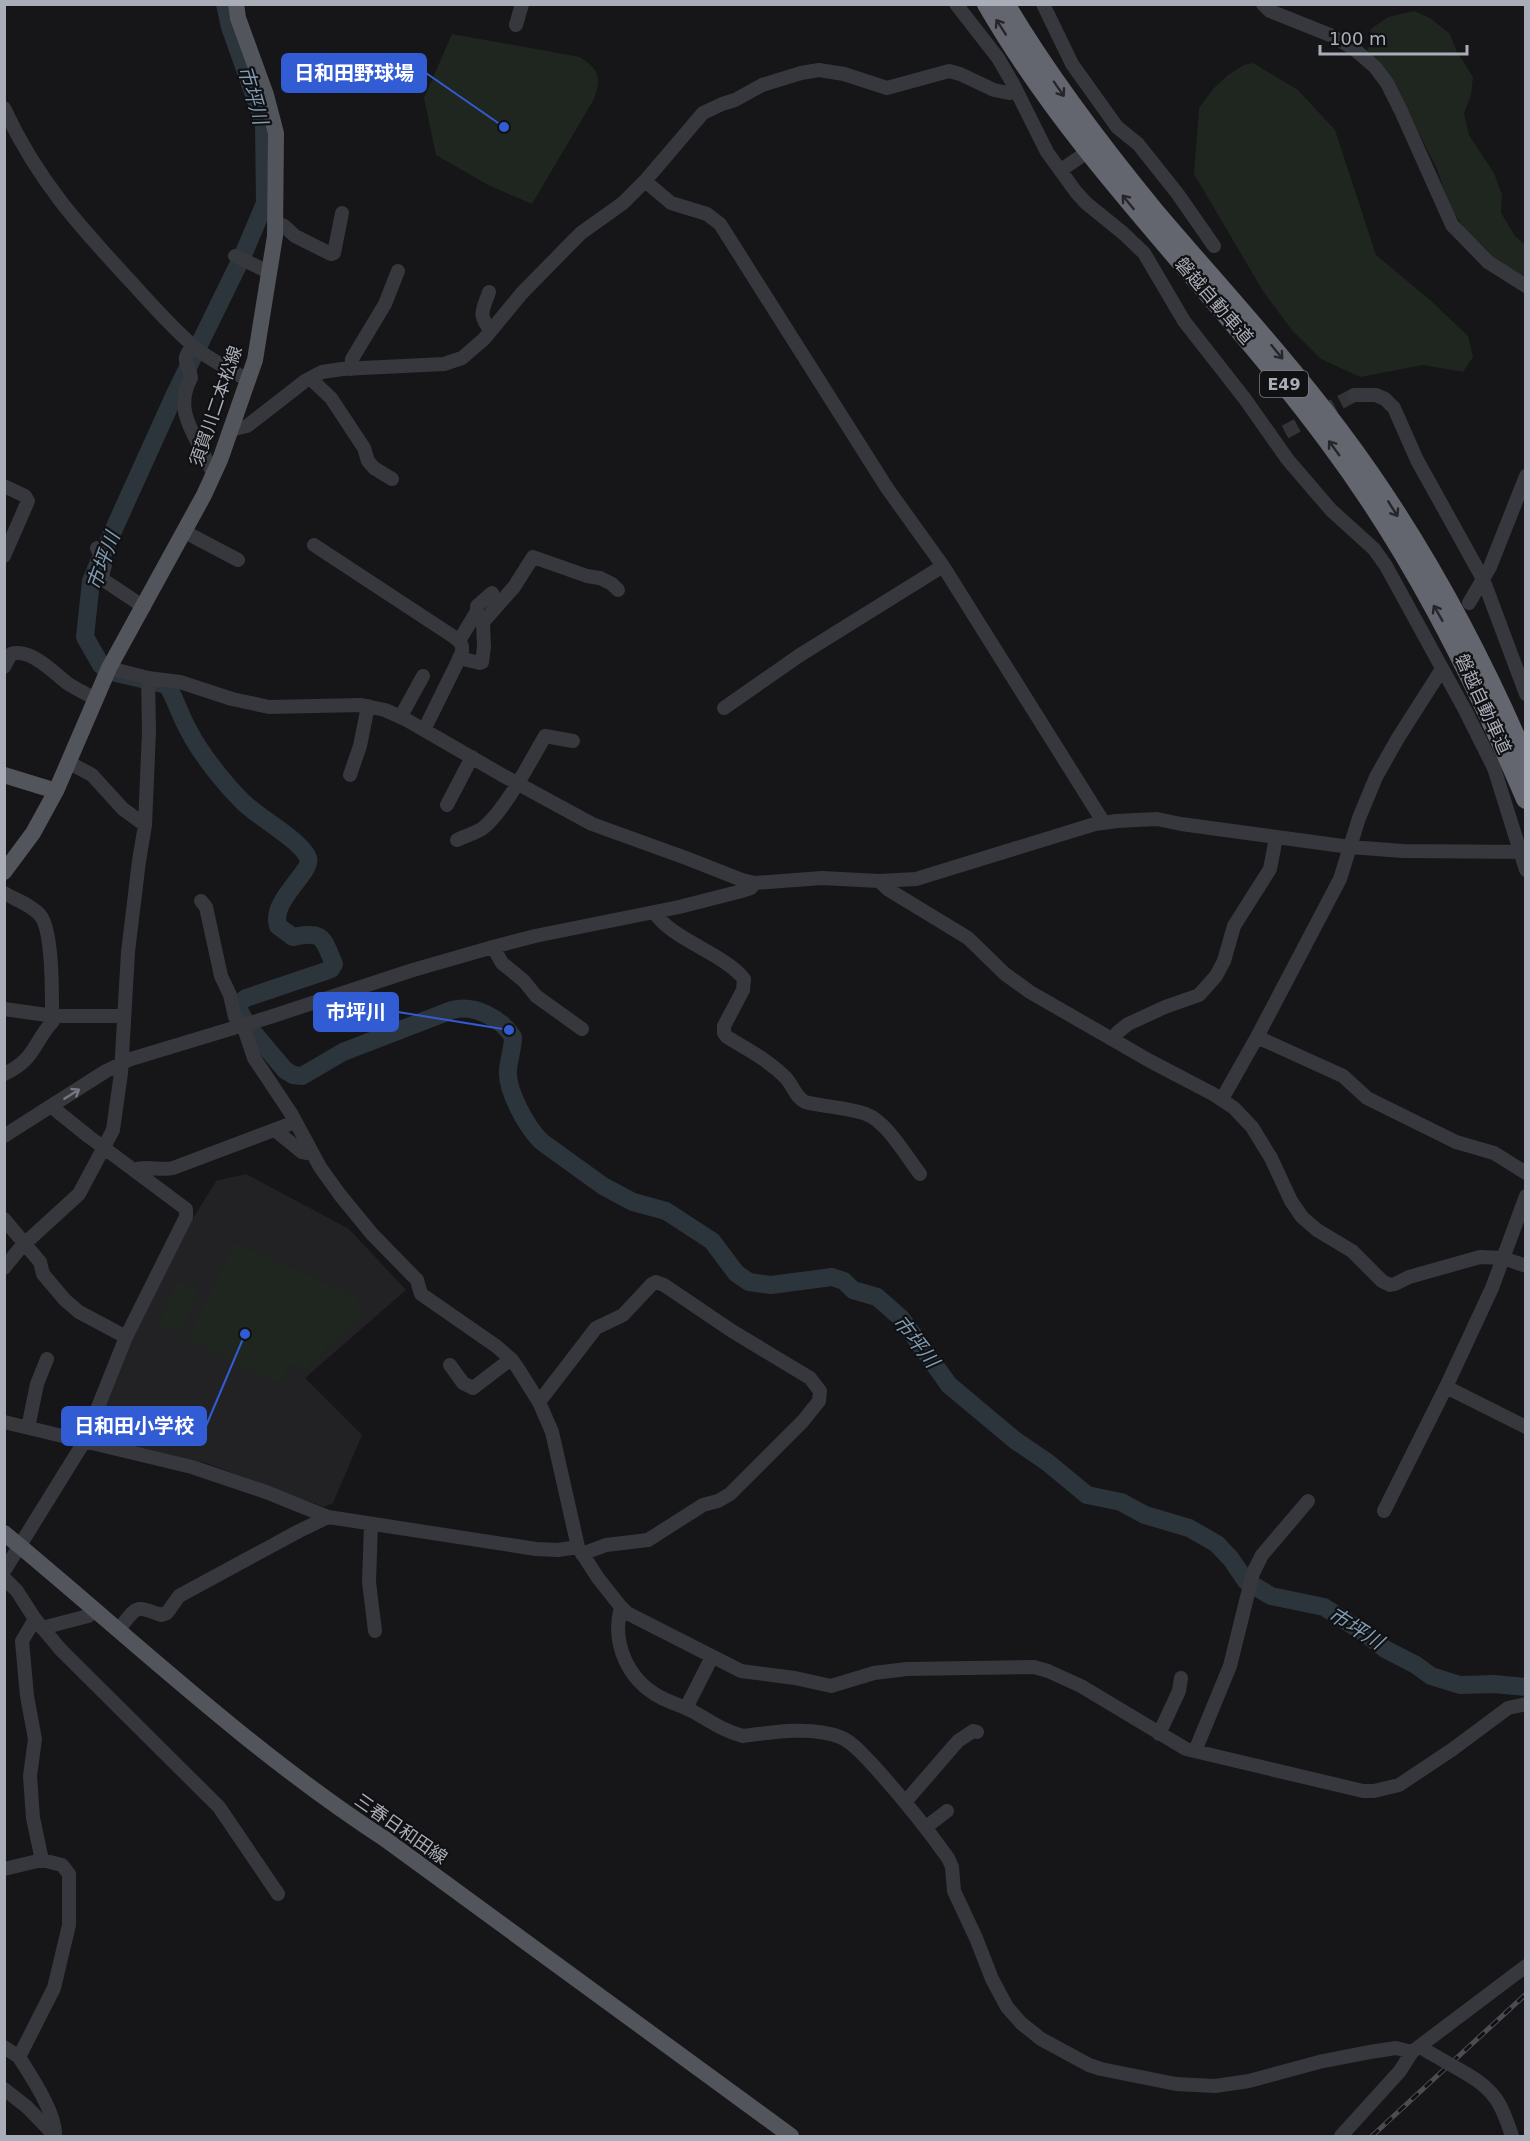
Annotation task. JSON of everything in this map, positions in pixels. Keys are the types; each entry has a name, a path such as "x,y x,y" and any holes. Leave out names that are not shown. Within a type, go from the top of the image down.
{"highway":[{"name":"磐越自動車道","path":"987,4 1048,98 1095,161 1260,354 1315,422 1353,475 1411,565 1460,653 1526,799"},
{"name":"磐越自動車道","path":"1005,4 1034,52 1106,150 1154,210 1271,345 1365,466 1424,557 1454,611 1526,760"}],"main road":[{"name":"須賀川二本松線","path":"56,791 109,668 185,532 215,471 255,360 275,222 277,144 275,123 238,18 236,4"},
{"path":"4,775 56,791 33,833 4,872"},
{"name":"三春日和田線","path":"4,1533 228,1722 332,1804 385,1839 791,2136"}],"street":[{"path":"516,25 522,4"},
{"path":"956,4 998,58 1047,152 1086,203 1144,253 1184,321 1245,399 1280,436 1288,460 1331,510 1374,549 1441,659 1494,768 1526,870"},
{"path":"1043,4 1072,64 1112,131 1144,153 1177,193 1214,246"},
{"path":"1263,4 1270,11 1337,38 1375,67 1387,83 1401,111 1452,225 1488,262 1526,286"},
{"path":"230,430 254,422 312,377 329,371 451,363 472,351 522,293 581,233 623,203 645,181 703,113 735,100 762,85 819,70 844,74 887,88 949,71 994,90 1017,92"},
{"path":"4,108 26,152 60,203 90,238 163,317 193,345 248,380"},
{"path":"1061,170 1080,157"},
{"path":"645,181 671,203 707,214 720,224 887,488 943,566 1104,823"},
{"path":"275,222 284,226 295,236 331,254 336,248 342,213"},
{"path":"236,256 269,272"},
{"path":"351,369 352,359 385,304 398,271"},
{"path":"489,292 481,314 491,330"},
{"path":"193,345 185,361 191,378 186,390 186,421 208,463 215,471"},
{"path":"312,377 315,383 331,398 364,448 368,461 374,468 392,479"},
{"path":"1354,395 1376,395 1385,399 1394,408 1417,460 1483,579 1526,694"},
{"path":"1469,603 1490,567 1526,476"},
{"path":"4,486 25,496 28,505 4,556"},
{"path":"185,532 238,560"},
{"path":"314,545 459,641 463,648 424,730"},
{"path":"97,548 105,565 102,576 105,581 144,606"},
{"path":"459,658 470,662 482,662 483,622 514,587 533,557 587,576 600,578 618,590"},
{"path":"724,708 800,655 943,566"},
{"path":"459,641 477,612 477,606 492,593"},
{"path":"6,656 20,653 43,662 68,683 96,699"},
{"path":"1222,1100 1340,879 1359,818 1376,777 1441,659"},
{"path":"109,668 148,678 180,682 232,699 269,707 368,706 385,710 401,716 598,827 755,883 822,878 879,881 916,879 1081,827 1135,819 1157,819 1350,847 1403,851 1522,852"},
{"path":"401,716 423,676"},
{"path":"4,1268 26,1244 73,1201 113,1130 121,1064 123,1016 137,872 145,825 149,731 148,678"},
{"path":"350,775 360,746 368,706"},
{"path":"457,840 484,826 517,783 545,736 573,741"},
{"path":"447,805 472,757"},
{"path":"68,762 92,775 123,809 145,825"},
{"path":"1112,1039 1128,1024 1199,995 1216,976 1224,961 1234,926 1270,869 1276,838"},
{"path":"879,881 889,890 968,938 1005,974 1030,992 1234,1108 1251,1127 1271,1158 1291,1201 1302,1217 1317,1230 1352,1251 1382,1281 1395,1284 1409,1277 1480,1257 1503,1258 1526,1266"},
{"path":"4,1136 106,1071 131,1059 402,973 493,947 738,892 751,888 755,883"},
{"path":"4,893 31,907 44,922 48,937 55,1019 30,1056 14,1070 4,1074"},
{"path":"201,902 206,907 221,976 230,995 235,1017 245,1031 254,1059 296,1122 313,1154 340,1195 372,1234 417,1280 421,1294 511,1359 539,1402 552,1432 580,1551 621,1607 647,1624 747,1673 795,1678 831,1686 874,1673 907,1669 1034,1668 1048,1671 1082,1686 1178,1745 1363,1791 1374,1791 1399,1785 1508,1708 1526,1704"},
{"path":"654,912 663,923 722,961 744,979 744,990 724,1026 724,1033 727,1036 773,1066 793,1086 798,1099 865,1114 875,1119 893,1138 920,1174"},
{"path":"493,947 502,963 524,981 536,996 582,1029"},
{"path":"4,1010 53,1016 123,1016"},
{"path":"1257,1037 1343,1076 1367,1098 1456,1142 1494,1153 1526,1173"},
{"path":"4,1571 84,1442 126,1337 186,1217 186,1209 104,1149 52,1107"},
{"path":"134,1170 171,1168 296,1122"},
{"path":"275,1130 302,1152 313,1154"},
{"path":"1384,1511 1492,1288 1526,1196"},
{"path":"4,1219 40,1262 44,1274 73,1308 126,1337"},
{"path":"4,1422 192,1467 266,1492 328,1517 536,1549 580,1551 648,1540 703,1505 718,1501 730,1494 803,1421 819,1401 820,1391 810,1378 656,1282 623,1315 596,1328 539,1402"},
{"path":"28,1428 37,1384 47,1359"},
{"path":"450,1365 463,1383 473,1388 511,1359"},
{"path":"1446,1387 1526,1427"},
{"path":"1195,1751 1230,1666 1253,1573 1262,1555 1308,1501"},
{"path":"118,1630 134,1610 141,1608 161,1616 167,1613 179,1596 328,1517"},
{"path":"371,1524 369,1582 375,1631"},
{"path":"4,1578 17,1591 39,1624 61,1650 219,1807 278,1894"},
{"path":"621,1607 619,1621 621,1653 632,1674 660,1697 686,1708 726,1731 743,1736 802,1732 824,1733 842,1738 853,1745 906,1801 951,1863 954,1891 992,1979 1016,2019 1041,2039 1101,2069 1176,2084 1215,2086 1249,2081 1323,2061 1370,2052 1395,2048 1419,2049 1487,2086 1504,2110 1512,2136"},
{"path":"42,1860 33,1818 30,1776 35,1739 27,1696 22,1641 31,1623 39,1624 88,1616 96,1611"},
{"path":"686,1708 712,1657"},
{"path":"1159,1734 1179,1691 1182,1678"},
{"path":"906,1801 958,1741 974,1731 977,1732"},
{"path":"926,1827 947,1811"},
{"path":"4,1869 42,1860 62,1865 69,1874 69,1925 54,1988 19,2057"},
{"path":"1341,2136 1419,2049 1526,1966"},
{"path":"4,2047 19,2057 47,2106 56,2136"},
{"path":"4,2088 56,2136"}],"shaded area":[{"path":"1414,11 1430,18 1450,34 1456,50 1473,77 1471,95 1464,113 1469,135 1494,173 1502,195 1501,213 1515,236 1525,245 1525,280 1492,258 1468,234 1450,207 1437,169 1396,88 1367,52 1371,29 1388,17"},
{"path":"452,34 580,57 595,70 598,85 594,99 532,204 490,186 436,155 424,98"},
{"path":"1253,63 1298,90 1335,130 1376,255 1430,300 1468,336 1473,357 1463,372 1423,365 1360,377 1321,359 1291,329 1263,291 1194,174 1199,108 1213,89 1228,75 1244,65"},
{"path":"246,1174 349,1229 406,1290 305,1378 362,1435 333,1503 324,1507 206,1463 92,1439 106,1391 192,1220 216,1181"},
{"path":"235,1242 358,1297 362,1313 303,1371 291,1365 277,1383 187,1338"},
{"path":"177,1281 199,1290 180,1333 158,1324"}],"waterway":[{"name":"市坪川","path":"225,4 230,27 264,123 265,203 243,255 175,394 91,581 85,637 101,665 108,671 167,685 194,740 220,777 242,801 297,844 308,858 304,871 280,906 277,916 278,926 293,937 311,935 321,938 334,964 331,969 246,998 236,1005 248,1026 285,1070 293,1075 302,1076 343,1052 452,1010 469,1009 486,1014 502,1024 513,1037 508,1070 510,1088 524,1118 536,1136 603,1186 633,1202 666,1211 712,1241 736,1273 749,1282 771,1285 832,1277 844,1281 853,1290 877,1297 901,1318 949,1385 1016,1441 1047,1462 1087,1495 1121,1502 1145,1515 1189,1528 1217,1544 1246,1581 1271,1596 1324,1607 1385,1649 1416,1665 1431,1676 1460,1685 1494,1684 1526,1687"}],"tunnel":[{"path":"1285,432 1354,395"}],"railway":[{"path":"1372,2136 1526,1994"}],"place":[{"name":"日和田野球場","path":"504,127"},
{"name":"市坪川","path":"509,1030"},
{"name":"日和田小学校","path":"245,1334"}]}
